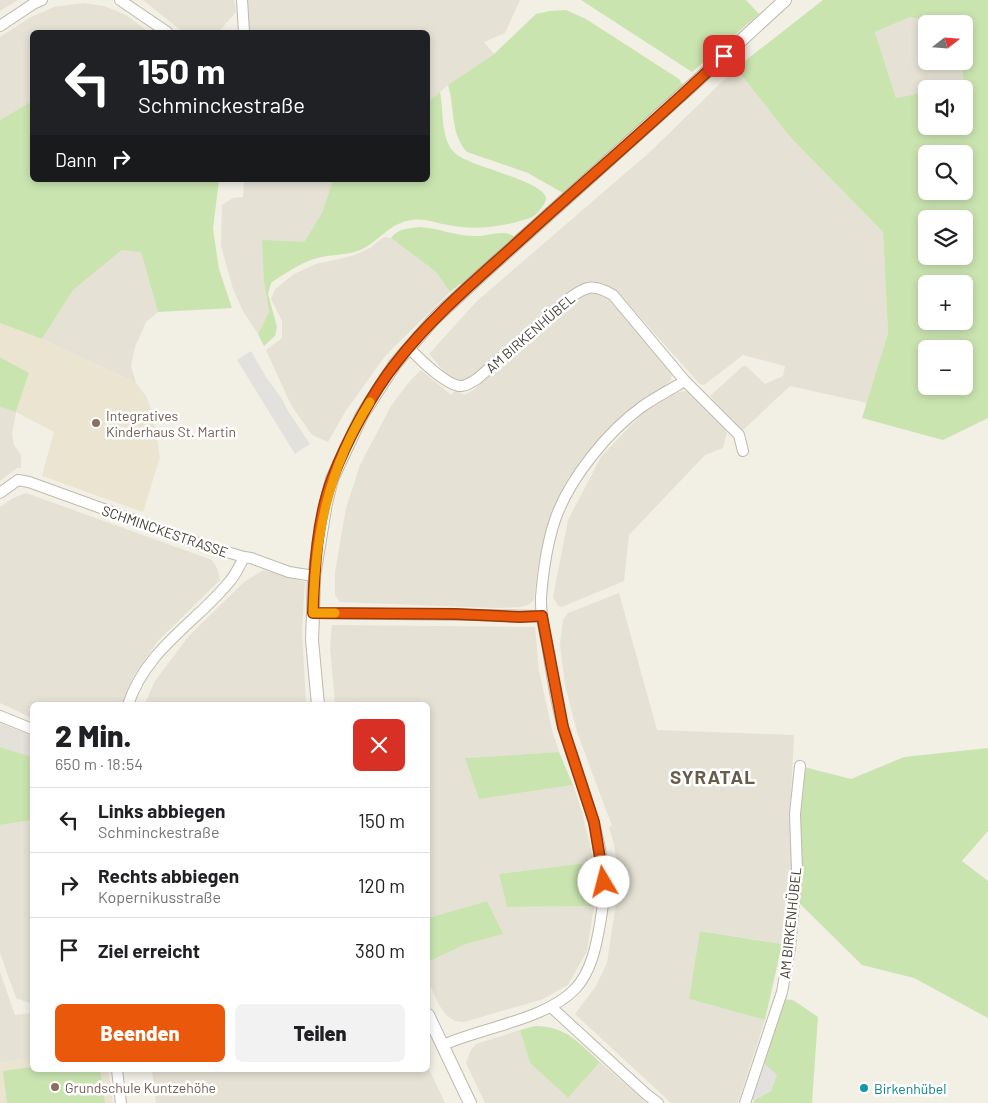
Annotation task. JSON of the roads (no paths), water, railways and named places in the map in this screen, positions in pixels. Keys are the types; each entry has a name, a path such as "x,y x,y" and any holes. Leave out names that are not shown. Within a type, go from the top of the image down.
{"street":[{"path":"0,26 42,0"},
{"path":"120,0 164,30"},
{"path":"242,0 244,30"},
{"path":"318,702 312,640 314,576 323,516 332,479 362,416 395,364 436,318 477,278 697,82 785,0"},
{"name":"AM BIRKENHÜBEL","path":"409,348 448,381 459,386 467,385 477,379 567,300 581,290 590,287 600,288 613,295 685,380 739,435 743,451"},
{"path":"443,1045 458,1038 531,1016 551,1007 576,988 590,965 598,932 604,896 604,882 594,822 563,727 542,616 541,598 545,560 555,520 568,492 602,443 642,406 685,380"},
{"name":"SCHMINCKESTRASSE","path":"0,493 18,480 29,482 203,546 251,558 290,572 314,576"},
{"path":"129,702 131,694 162,648 229,582 244,557"},
{"path":"313,613 542,616"},
{"path":"0,716 30,727"},
{"name":"AM BIRKENHÜBEL","path":"745,1103 782,992 790,948 797,870 795,814 800,766"},
{"path":"551,1007 658,1103"},
{"path":"430,1018 470,1103"},
{"path":"117,1072 121,1103"}],"place":[{"name":"Integratives Kinderhaus St. Martin","path":"96,423"},
{"name":"Grundschule Kuntzehöhe","path":"55,1087"},
{"name":"Birkenhübel","path":"864,1088"}],"district":[{"name":"SYRATAL","path":"713,776"}]}
